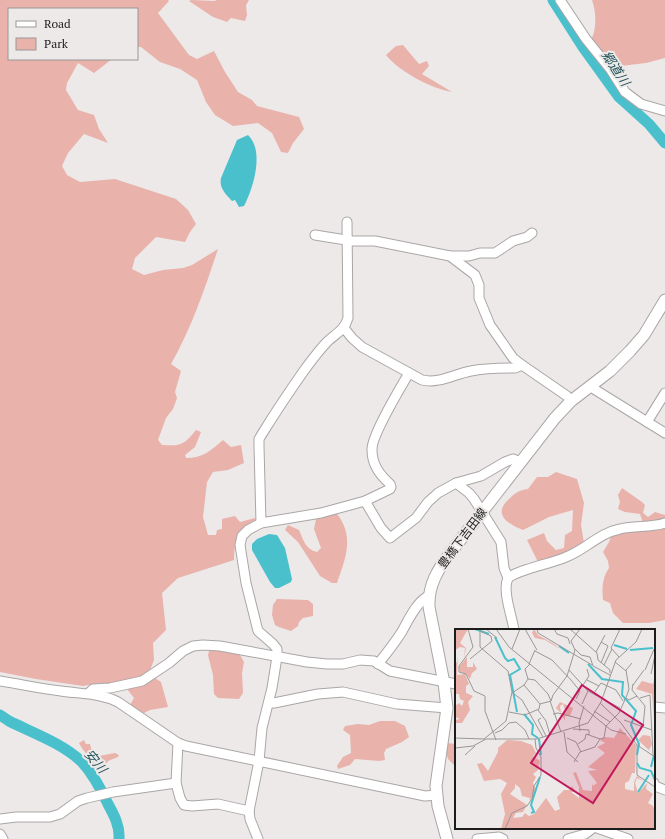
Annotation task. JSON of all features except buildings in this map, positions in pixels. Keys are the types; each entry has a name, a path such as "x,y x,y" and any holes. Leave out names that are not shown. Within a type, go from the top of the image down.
{"main road":[{"name":"豊橋下吉田線","path":"447,839 438,806 437,795 437,775 447,708 444,683 432,628 429,596 433,581 439,568 555,418 571,401 610,371 630,351 644,335 664,303"}],"street":[{"path":"560,0 586,39 611,70 625,92 641,104 665,111"},
{"path":"261,523 259,440 282,401 316,354 328,341 344,328 348,318 347,222"},
{"path":"315,235 375,242 450,256 469,256 480,253 495,253 513,241 527,237 532,233"},
{"path":"450,256 475,275 478,285 479,298 490,325 513,358 567,396 571,401"},
{"path":"344,328 352,338 362,346 422,380 429,382 472,370 515,368 522,365"},
{"path":"258,839 249,811 259,761 262,728 272,688 277,649 258,631 246,583 240,545 242,536 255,525 261,523 321,513 365,501 385,492 391,487 379,472 375,464 372,447 386,414 409,373"},
{"path":"591,385 594,390 665,433"},
{"path":"647,422 665,393"},
{"path":"365,501 381,528 390,538 416,518 432,498 456,483 481,476 513,459 520,462"},
{"path":"456,483 469,493 501,542 504,568 508,578 506,582 507,592 514,629"},
{"path":"508,578 517,573 566,557 610,532 620,528 651,526 665,523"},
{"path":"378,664 411,615 425,597 429,596"},
{"path":"89,693 93,689 110,688 142,681 169,664 183,650 192,646 203,645 220,646 277,657 327,664 343,664 360,660 374,661 390,671 440,680 444,683 455,684"},
{"path":"0,681 109,697 178,743 186,746 425,796 437,795"},
{"path":"269,703 318,694 344,692 397,704 447,708"},
{"path":"655,707 665,708"},
{"path":"178,743 176,783 180,798 184,805 192,806 218,804 249,811"},
{"path":"0,820 16,817 50,817 60,814 78,802 96,796 176,783"},
{"path":"655,785 665,790"},
{"path":"568,839 585,834 592,829"},
{"path":"600,829 628,839"},
{"path":"0,834 3,839"},
{"path":"477,839 499,837 503,839"}],"green space":[{"path":"0,0 168,0 169,1 158,13 189,55 197,59 214,51 238,92 252,100 257,106 299,117 304,129 293,143 288,153 281,152 272,133 258,123 233,126 215,115 206,102 197,80 180,69 160,62 141,47 138,47 138,8 8,8 8,60 111,60 94,73 78,63 67,83 66,90 78,110 94,115 99,129 108,143 84,134 68,153 62,166 67,175 80,182 115,179 176,199 188,210 196,224 185,242 156,237 135,258 132,269 144,275 163,270 183,268 192,265 218,249 192,322 171,364 181,371 175,392 177,398 173,409 166,418 158,440 162,445 178,445 185,442 196,430 201,432 195,447 185,455 186,458 202,455 210,451 223,440 231,447 241,445 244,463 228,470 213,472 207,482 203,517 208,535 216,535 217,530 222,529 222,519 235,516 240,522 255,518 256,522 244,530 238,538 235,547 234,560 178,578 162,593 166,630 153,643 154,660 150,670 155,678 161,682 168,707 150,710 144,713 130,705 134,698 127,689 114,683 99,683 83,686 0,672"},
{"path":"249,0 246,5 247,15 245,21 231,18 227,22 213,17 189,1"},
{"path":"592,0 665,0 665,58 646,63 621,66 605,58 592,38 595,29 595,19"},
{"path":"403,45 419,64 427,61 429,66 422,74 452,92 434,87 407,73 386,55 396,46"},
{"path":"556,472 577,479 584,503 581,525 584,543 566,555 538,562 527,540 544,533 547,541 556,550 564,548 565,535 572,531 573,510 549,517 523,530 507,522 502,514 502,509 504,504 515,493 528,489 537,477 548,477"},
{"path":"622,488 645,505 643,513 648,517 655,512 665,515 665,620 649,623 623,623 613,613 610,603 603,600 603,584 609,568 608,561 603,552 612,534 625,530 636,532 642,530 643,523 640,514 625,512 618,509 620,502 618,495"},
{"path":"336,513 344,526 347,548 337,583 332,583 320,576 298,542 285,530 288,525 299,530 307,547 317,552 321,548 314,529 316,519"},
{"path":"277,599 308,600 313,604 313,616 303,618 299,622 298,626 291,631 279,627 275,625 272,615 273,605"},
{"path":"210,648 239,653 244,662 242,673 243,693 239,699 218,698 214,694 213,675 208,655"},
{"path":"380,721 395,721 405,726 409,737 386,749 384,753 385,760 355,759 350,765 338,769 337,766 343,757 351,753 350,735 343,730 345,726 358,724 369,725"},
{"path":"84,740 86,744 90,744 92,752 95,755 99,756 115,753 119,755 118,757 108,761 101,771 92,765 79,743"},
{"path":"447,743 455,744 455,766 448,759 445,748"}],"water":[{"path":"248,135 256,150 256,170 251,190 244,206 239,207 235,200 232,201 223,190 221,178 237,140"},
{"path":"269,534 277,535 285,548 292,579 291,582 279,588 275,588 270,582 252,550 252,544 257,539"}],"waterway":[{"name":"郷道川","path":"553,0 583,47 619,97 649,124 665,143"},
{"name":"安川","path":"0,715 9,721 66,749 82,762 90,772 112,812 118,825 119,839"}]}
